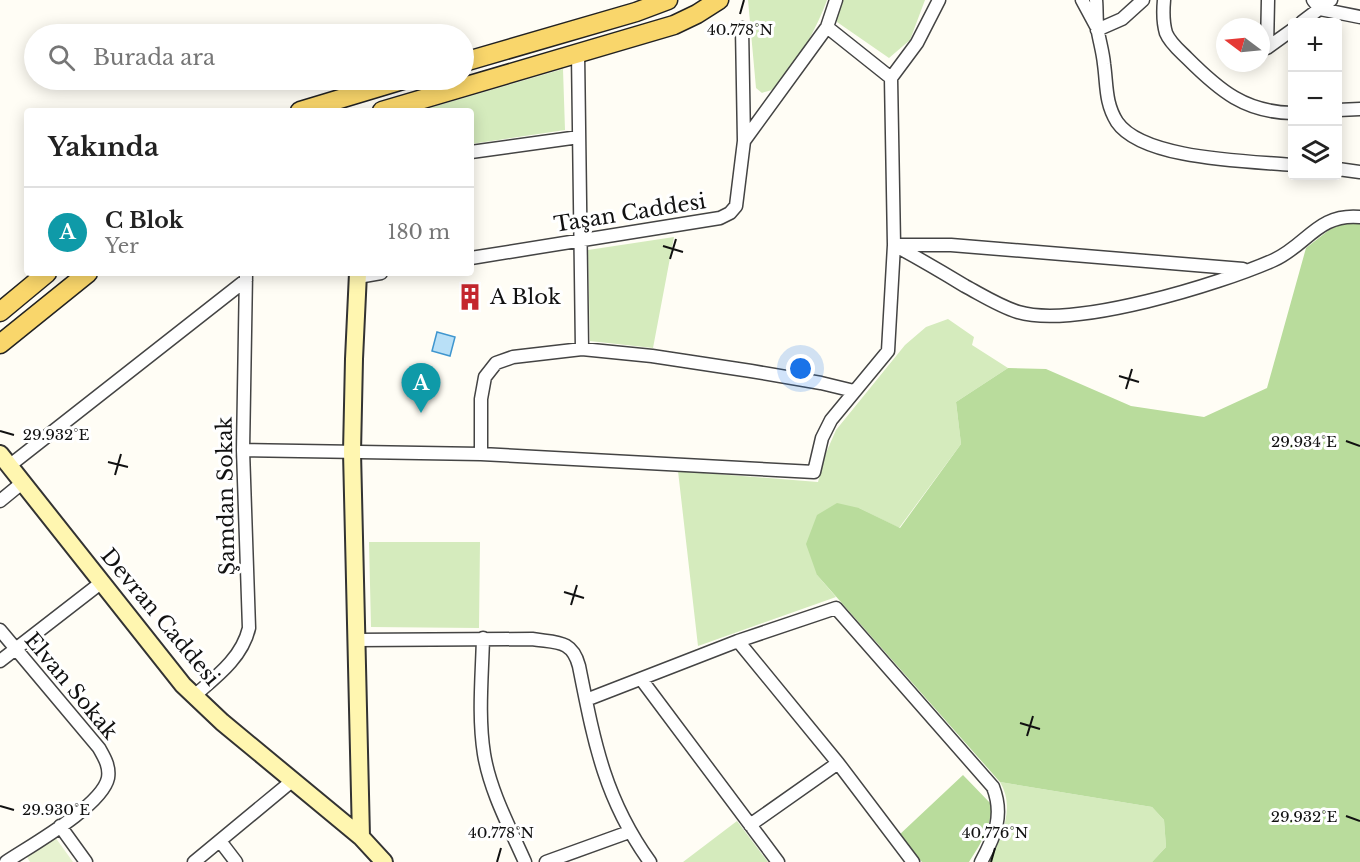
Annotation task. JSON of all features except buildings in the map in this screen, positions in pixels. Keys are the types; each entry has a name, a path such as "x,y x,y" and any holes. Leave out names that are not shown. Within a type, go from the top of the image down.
{"main road":[{"path":"474,59 636,12 668,0"},
{"path":"474,84 674,25 719,0"},
{"path":"310,108 370,90"},
{"path":"392,108 453,90"},
{"path":"0,312 43,276"},
{"path":"0,344 84,276"},
{"path":"358,276 352,452 361,837"},
{"name":"Devran Caddesi","path":"4,460 172,672 194,696 361,837 384,862"}],"street":[{"name":"Taşan Caddesi","path":"474,258 720,218 730,213 736,207 744,141 827,27 836,0"},
{"path":"243,450 481,454 814,472 825,429 888,351 894,245 891,78 917,43 939,0"},
{"path":"1082,0 1098,30"},
{"path":"1096,0 1107,98 1118,123 1127,131 1155,146 1194,157 1288,165"},
{"path":"1098,30 1122,19 1143,0"},
{"path":"1164,0 1164,23 1169,38 1213,83 1247,105 1265,111 1288,113"},
{"path":"1268,0 1267,48 1288,33"},
{"path":"1306,18 1317,5 1331,0"},
{"path":"1317,5 1360,17"},
{"path":"827,27 891,78"},
{"path":"742,28 744,141"},
{"path":"578,53 582,349"},
{"path":"1342,110 1360,109"},
{"path":"474,152 579,137"},
{"path":"1342,170 1360,172"},
{"path":"894,245 989,299 1018,312 1057,316 1150,300 1187,291 1275,259 1290,250 1321,224 1348,216 1360,217"},
{"path":"894,245 951,245 1250,269"},
{"path":"4,460 246,276"},
{"name":"Şamdan Sokak","path":"194,696 227,667 241,649 249,628 243,450 246,276"},
{"path":"481,454 481,399 485,377 490,369 502,360 513,357 582,349 652,356 751,371 854,391"},
{"path":"0,501 22,483"},
{"path":"0,661 102,582"},
{"path":"586,700 738,641 836,608 993,787 999,801 999,816 981,862"},
{"name":"Elvan Sokak","path":"0,630 99,747 108,766 108,778 96,798 60,826 6,862"},
{"path":"483,638 481,719 484,755 503,813 525,862"},
{"path":"355,640 532,639 554,642 571,648 578,659 598,759 610,792 629,832 650,862"},
{"path":"738,641 838,763 913,862"},
{"path":"641,679 778,862"},
{"path":"750,825 838,763"},
{"path":"194,862 292,781"},
{"path":"60,826 86,862"},
{"path":"546,862 629,832"},
{"path":"220,841 236,862"}],"green space":[{"path":"748,0 827,0 798,59 774,88 762,93 756,88"},
{"path":"840,0 925,0 910,40 889,58 837,22"},
{"path":"563,69 565,130 474,144 474,108 429,108"},
{"path":"1344,223 1360,223 1360,862 1152,862 1166,847 1164,820 1152,807 1000,782 817,575 806,544 817,515 837,503 859,508 900,528 961,444 956,402 1008,368 1046,369 1131,406 1204,417 1267,388 1306,248 1329,230"},
{"path":"674,237 653,348 590,341 588,250"},
{"path":"948,319 974,337 972,345 1008,368 956,402 961,444 899,528 859,508 817,575 836,597 698,646 678,471 818,482 826,453 836,430 905,345 926,327"},
{"path":"369,542 480,542 479,628 371,627"},
{"path":"963,775 992,805 985,835 969,862 922,862 898,836"},
{"path":"1000,782 1152,807 1164,820 1166,847 1152,862 988,862 1002,833 1007,813 1005,792"},
{"path":"737,821 768,862 683,862"},
{"path":"55,837 73,862 30,862 27,857"}],"water":[{"path":"437,332 455,337 450,356 432,351"}],"place":[{"name":"A Blok","path":"470,297"},
{"name":"C Blok","path":"421,413"}]}
